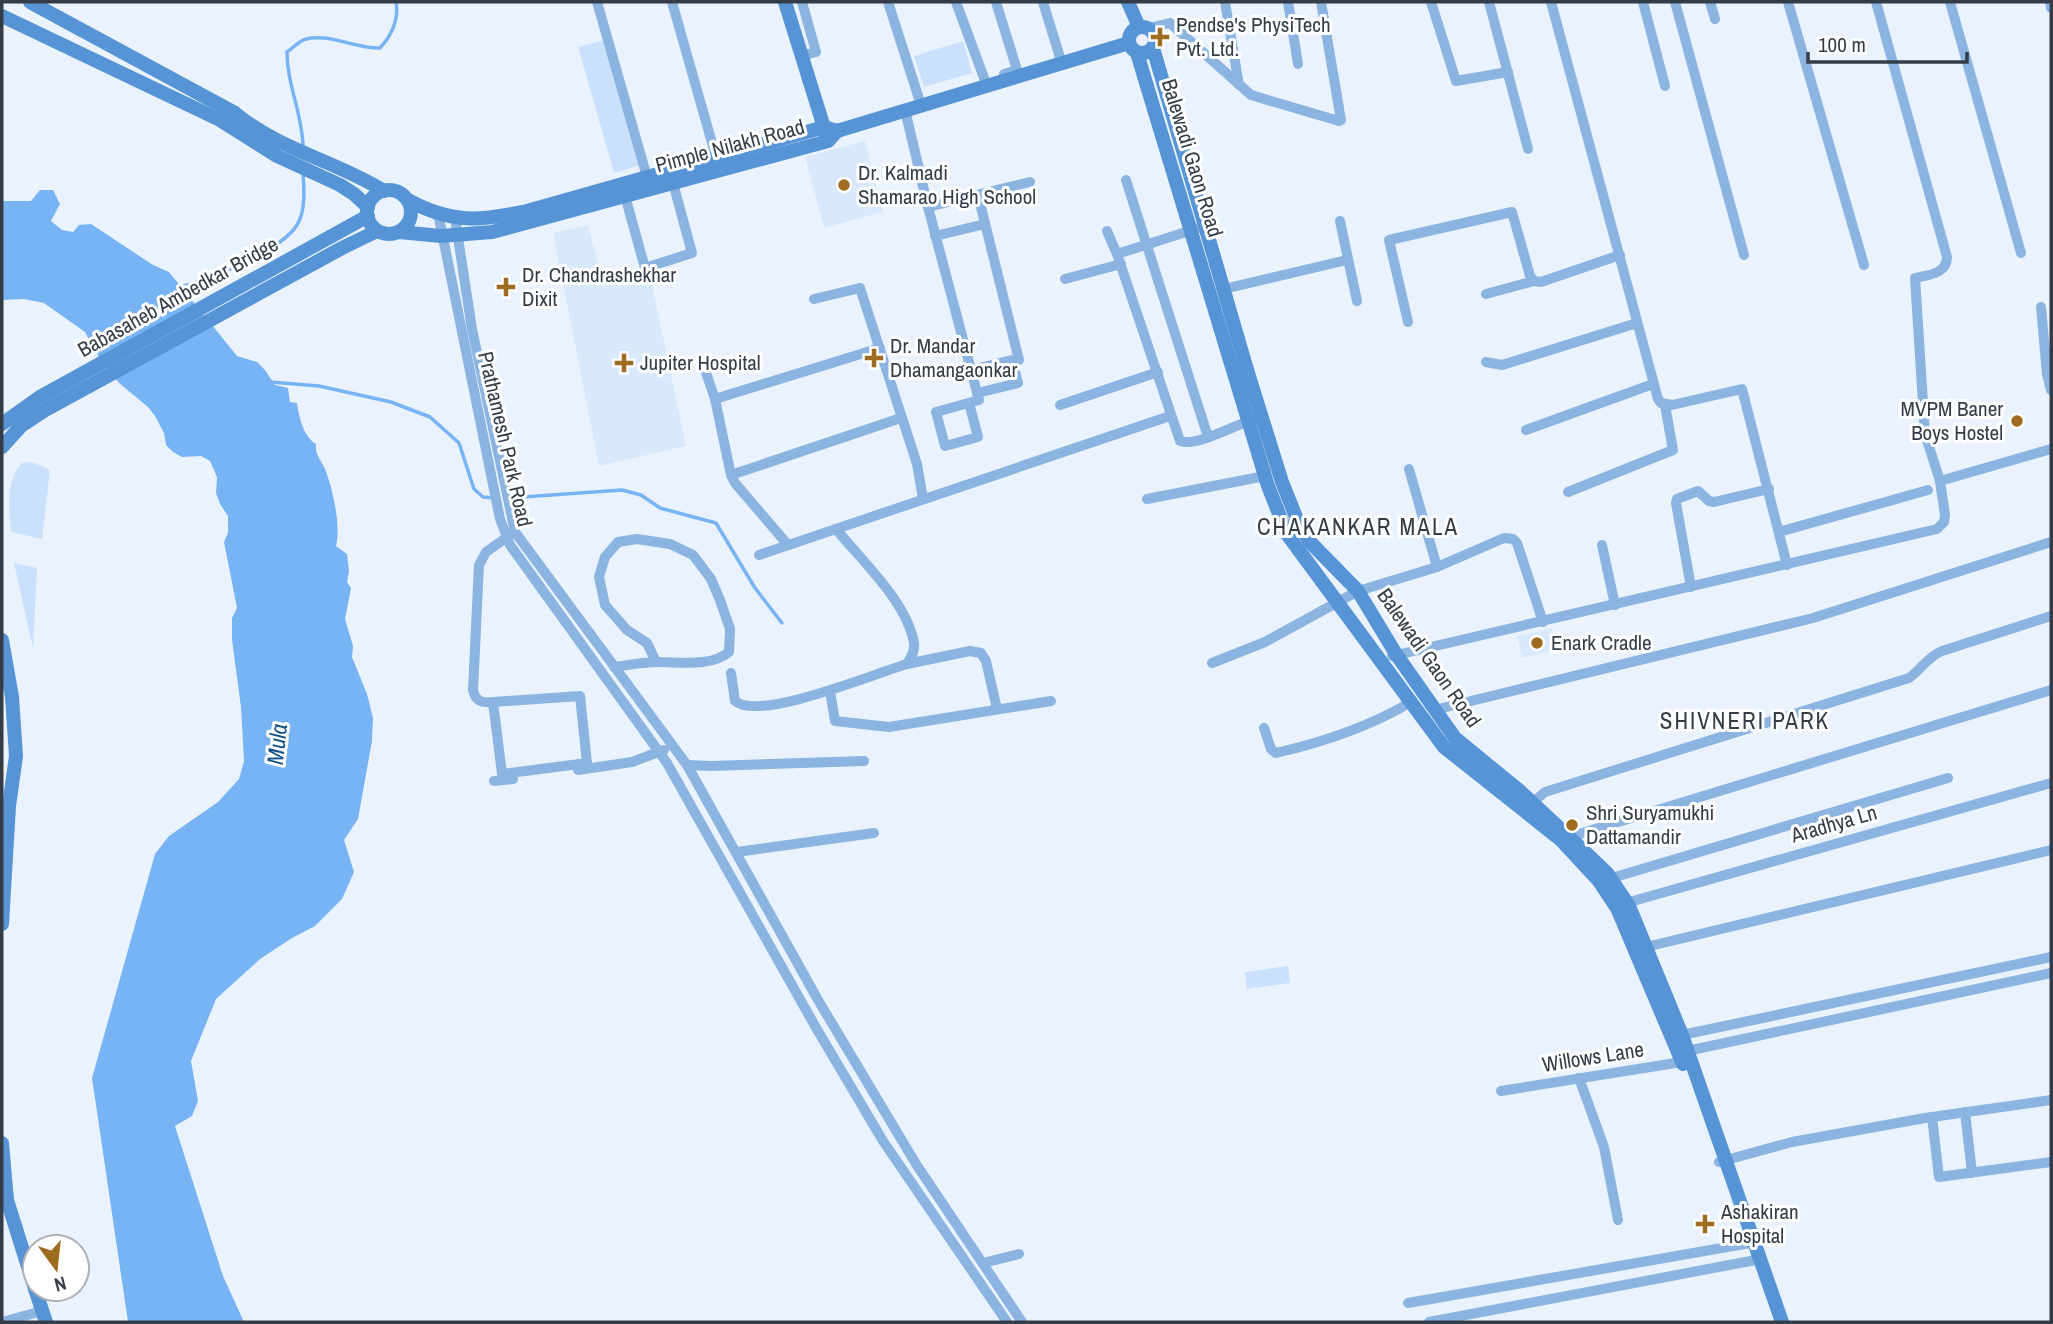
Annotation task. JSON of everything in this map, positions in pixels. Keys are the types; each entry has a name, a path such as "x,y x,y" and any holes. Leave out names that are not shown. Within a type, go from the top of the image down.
{"main road":[{"path":"30,2 236,113 279,150"},
{"path":"785,2 801,56 830,133 986,83 1133,48 1146,53 1153,48 1156,37 1144,28 1128,2"},
{"path":"2,16 279,150 323,168 366,179 384,191 398,192 408,200 411,207 409,222 399,232 392,234 377,231 339,242"},
{"path":"1133,48 1130,33 1144,28"},
{"name":"Balewadi Gaon Road","path":"1133,48 1198,228 1224,289 1255,419 1265,476 1287,534 1339,603 1434,710 1455,738 1572,839 1626,903 1682,1035 1686,1058"},
{"name":"Balewadi Gaon Road","path":"1153,48 1198,228 1255,419 1300,527 1311,543 1357,591 1411,702 1444,747 1561,840 1605,880 1686,1058 1782,1322"},
{"name":"Pimple Nilakh Road","path":"408,200 455,218 491,219 716,158 830,133"},
{"name":"Pimple Nilakh Road","path":"399,232 457,236 512,228 673,183 830,133"},
{"path":"323,168 354,194 368,212 372,226 377,231"},
{"path":"339,242 368,212 372,198 384,191"},
{"name":"Babasaheb Ambedkar Bridge","path":"43,403 339,242"},
{"path":"2,424 12,415 43,403"},
{"path":"2,447 43,403"},
{"path":"2,640 12,697 16,756 9,806 2,924"},
{"path":"2,1143 7,1200 21,1244"},
{"name":"Balewadi Gaon Road","path":"1758,1259 1776,1322"}],"street":[{"path":"597,2 647,177"},
{"path":"672,2 716,158"},
{"path":"801,56 816,52 802,2"},
{"path":"888,2 922,105"},
{"path":"956,2 986,83 1017,70 996,2"},
{"path":"1043,2 1062,64"},
{"path":"1225,2 1240,85"},
{"path":"1288,2 1298,64"},
{"path":"1144,28 1170,23 1240,85 1251,100 1341,120 1321,2"},
{"path":"1431,2 1456,81 1508,72"},
{"path":"1489,2 1528,149"},
{"path":"1551,2 1653,384 1658,399 1665,405 1673,450 1569,492"},
{"path":"1643,2 1665,86"},
{"path":"1675,2 1744,255"},
{"path":"1710,2 1715,19"},
{"path":"1788,2 1864,265"},
{"path":"1389,658 1937,529 1944,522 1940,481 1925,434 1915,278 1944,268 1947,257 1876,2"},
{"path":"1950,2 2021,253"},
{"path":"2050,2 2051,8"},
{"path":"905,110 979,400 936,412 945,446 978,437 969,403"},
{"path":"1126,180 1208,437"},
{"path":"928,207 1030,182"},
{"path":"625,196 645,268 692,253 673,183"},
{"path":"978,195 1020,360"},
{"path":"1408,322 1389,240 1512,212 1530,276 1534,281"},
{"name":"Prathamesh Park Road","path":"438,213 440,236 497,505 511,535 660,753 883,1141 1007,1322"},
{"name":"Prathamesh Park Road","path":"455,218 472,329 511,519 511,535 687,765 818,1000 916,1164 1022,1322"},
{"path":"1340,221 1357,301"},
{"path":"935,236 985,224"},
{"path":"1065,279 1198,228"},
{"path":"1107,231 1119,259 1180,441 1186,443 1208,437 1255,419"},
{"path":"1486,294 1534,281 1541,282 1620,255"},
{"path":"1224,289 1347,260"},
{"path":"814,299 860,288 917,464 923,499"},
{"path":"2041,307 2051,390"},
{"path":"1486,362 1502,365 1637,323"},
{"path":"715,399 880,348"},
{"path":"701,358 715,399 731,475 788,545"},
{"path":"971,370 1012,360 1018,383 977,393"},
{"path":"1060,405 1158,372"},
{"path":"1526,430 1653,384"},
{"path":"1665,405 1742,389 1787,565"},
{"path":"759,555 1170,416"},
{"path":"731,475 901,418"},
{"path":"1940,481 2051,449"},
{"path":"1409,469 1437,568"},
{"path":"1147,499 1265,476"},
{"path":"1691,587 1675,503 1677,499 1698,491 1714,502 1769,489"},
{"path":"1779,531 1928,490"},
{"path":"836,529 901,609 914,645 913,654 906,664"},
{"path":"493,702 502,774 587,763 580,696 493,702 481,702 475,698 473,690 479,565 486,552 511,535"},
{"path":"614,667 656,662 711,661 722,658 729,652 730,629 711,579 693,555 670,544 637,538 618,542 605,557 599,577 605,605 627,630 647,643 656,662"},
{"path":"1212,663 1265,642 1357,591 1437,568 1504,538 1513,539 1517,543 1542,622"},
{"path":"1434,710 1813,618 2051,542"},
{"path":"1602,545 1615,605"},
{"path":"1532,803 1545,792 1909,678 1935,654 2051,616"},
{"path":"731,673 735,701 746,706 763,707 830,691 906,664 970,651 981,653 986,661 997,709"},
{"path":"1572,839 1583,833 2051,690"},
{"path":"830,691 835,720 889,727 1051,701"},
{"path":"1264,728 1271,749 1276,753 1311,745 1361,728 1411,702"},
{"path":"494,781 621,764 660,753 672,745"},
{"path":"687,765 864,761"},
{"path":"1605,880 1948,778"},
{"name":"Aradhya Ln","path":"1626,903 2051,783"},
{"path":"737,852 874,832"},
{"path":"1646,947 2051,850"},
{"path":"1682,1035 2051,957"},
{"name":"Willows Lane","path":"1501,1091 1686,1058 1707,1045 2051,973"},
{"path":"1704,1030 1707,1045"},
{"path":"1579,1077 1604,1147 1618,1220"},
{"path":"1722,1161 1792,1142 1932,1117 2051,1100"},
{"path":"1965,1112 1972,1173"},
{"path":"1932,1117 1939,1177 2051,1162"},
{"path":"1408,1303 1752,1243"},
{"path":"983,1263 1019,1254"},
{"path":"1429,1322 1758,1259"},
{"path":"2,1322 44,1317"}],"shaded area":[{"path":"606,40 641,165 614,173 578,47"},
{"path":"963,41 972,73 924,87 914,56"},
{"name":"Dr. Kalmadi Shamarao High School","path":"865,141 883,212 824,228 805,157"},
{"name":"Jupiter Hospital","path":"588,225 603,281 649,270 686,446 599,466 553,233"},
{"path":"32,462 50,470 42,539 11,532 9,496 13,479 22,463"},
{"path":"14,563 37,568 33,648"},
{"name":"Enark Cradle","path":"1552,628 1557,650 1522,658 1517,636"},
{"path":"1288,966 1290,983 1247,989 1245,972"}],"water":[{"name":"Mula","path":"40,190 53,190 60,204 51,221 62,230 73,232 79,225 91,224 153,265 169,272 237,356 257,362 275,385 288,388 290,402 297,403 302,426 316,444 317,455 328,477 337,518 336,546 347,554 347,582 351,588 345,619 353,646 352,657 367,694 373,718 372,741 358,819 344,840 354,872 342,899 315,926 260,959 216,999 191,1061 198,1101 192,1116 175,1126 223,1276 244,1322 128,1322 92,1078 155,854 169,836 218,802 239,779 244,761 241,707 232,640 232,618 237,608 224,542 228,533 228,516 216,493 217,477 210,461 201,456 182,457 166,445 164,433 155,416 119,383 100,359 85,332 44,303 24,299 2,300 2,201 31,201"}],"waterway":[{"path":"303,146 287,52 299,42 315,38 380,48 394,27 396,2"},
{"path":"177,288 242,264 288,235 297,225 302,213 303,172"},
{"path":"270,382 319,386 391,402 430,417 459,443 474,489 483,497 495,498"},
{"path":"509,498 622,490 641,495 660,508 716,523 755,588 782,623"}],"place":[{"name":"Pendse's PhysiTech Pvt. Ltd.","path":"1160,37"},
{"name":"Dr. Kalmadi Shamarao High School","path":"844,185"},
{"name":"Dr. Chandrashekhar Dixit","path":"506,287"},
{"name":"Dr. Mandar Dhamangaonkar","path":"874,358"},
{"name":"Jupiter Hospital","path":"624,363"},
{"name":"MVPM Baner Boys Hostel","path":"2017,421"},
{"name":"Enark Cradle","path":"1537,643"},
{"name":"Shri Suryamukhi Dattamandir","path":"1572,825"},
{"name":"Ashakiran Hospital","path":"1705,1224"}],"district":[{"name":"CHAKANKAR MALA","path":"1358,527"},
{"name":"SHIVNERI PARK","path":"1745,721"}]}
